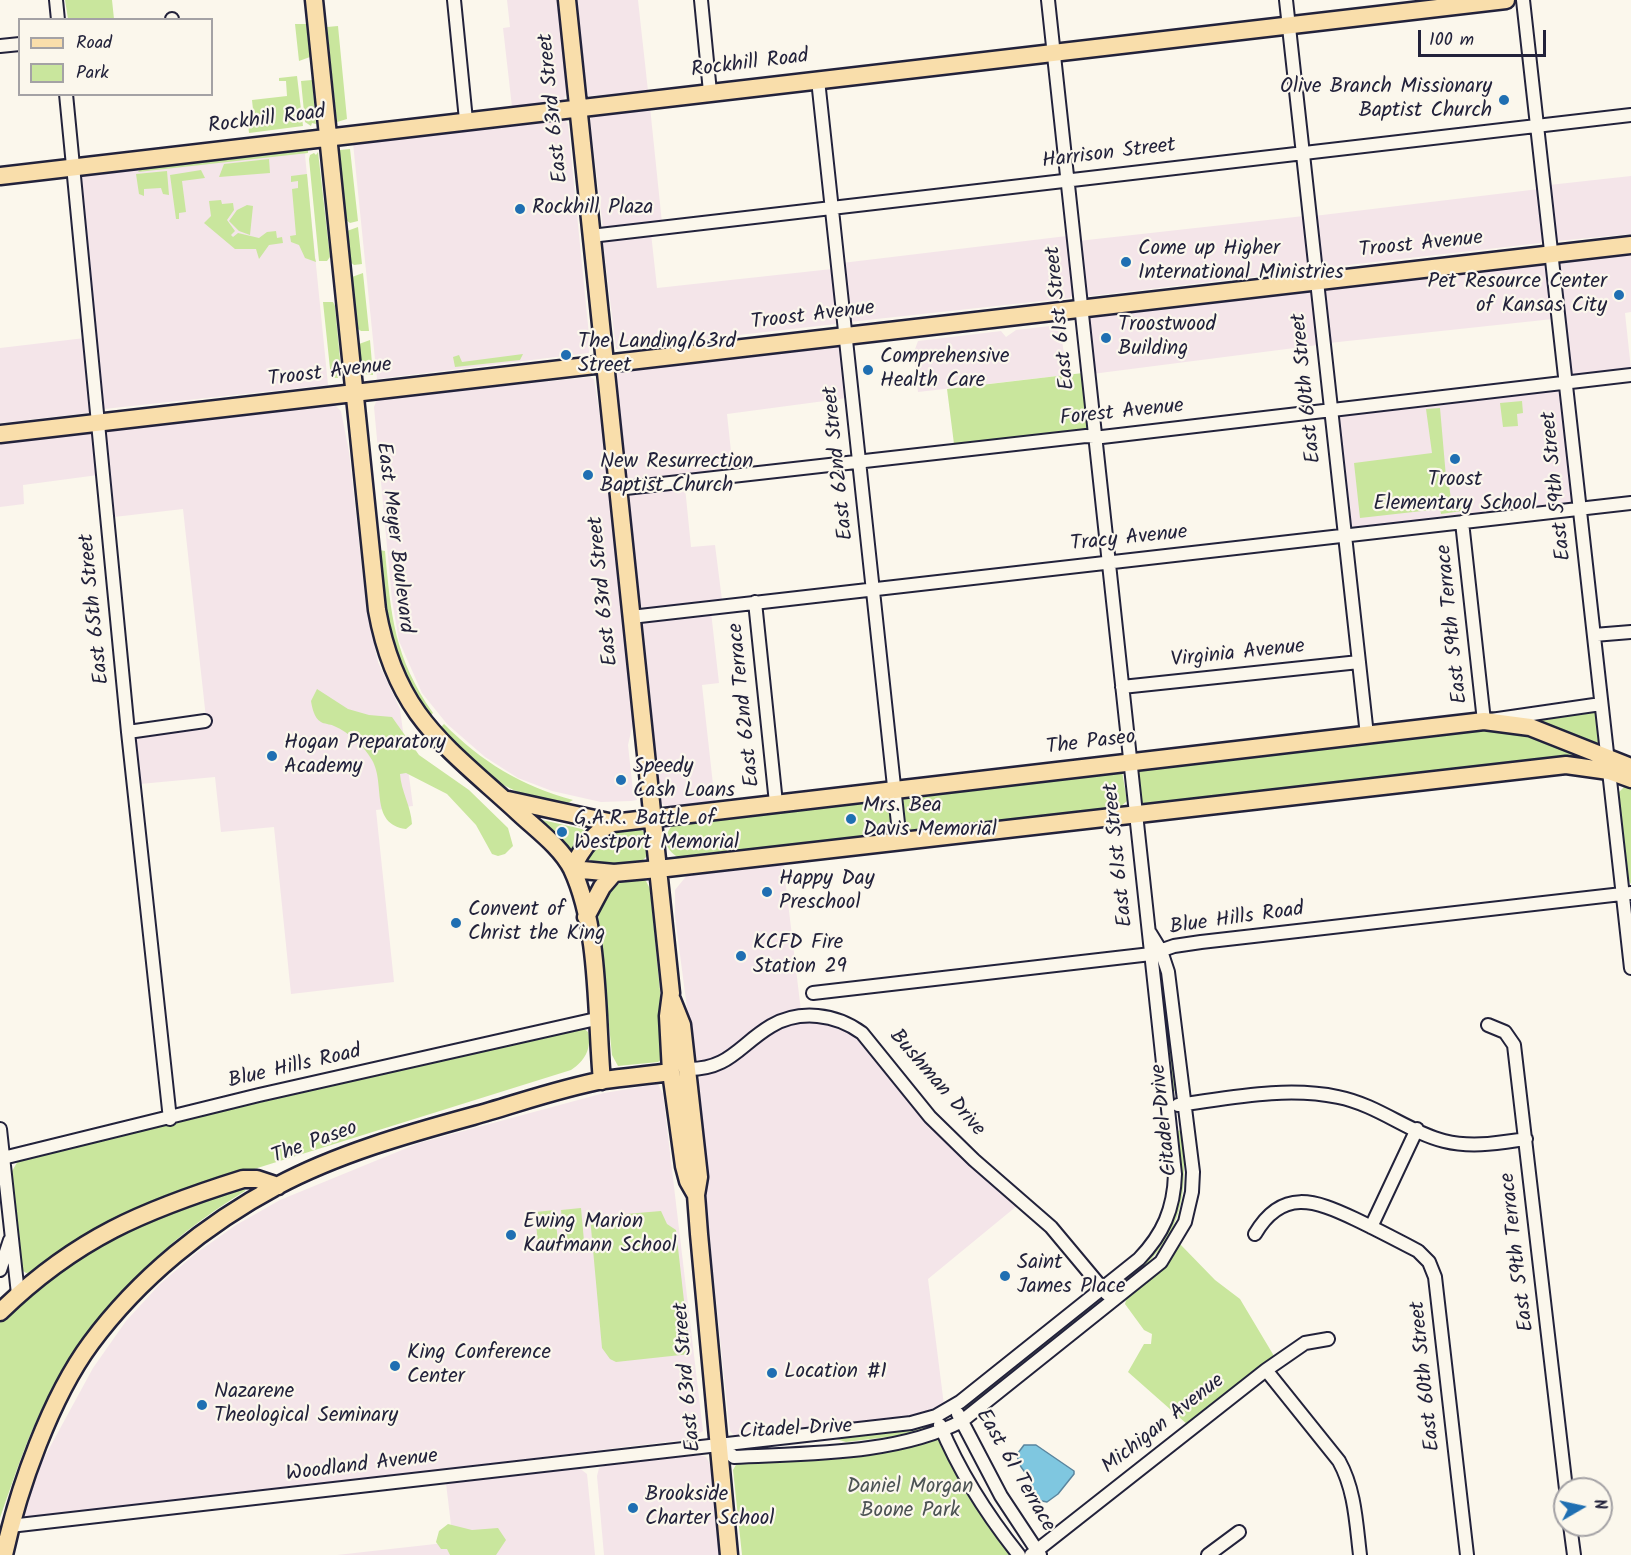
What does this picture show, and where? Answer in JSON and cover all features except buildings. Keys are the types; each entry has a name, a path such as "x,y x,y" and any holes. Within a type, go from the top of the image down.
{"main road":[{"name":"East Meyer Boulevard","path":"314,0 376,610 386,655 408,702 430,732 544,837 572,869 586,917 594,971 602,1081"},
{"name":"East 63rd Street","path":"567,0 671,999 668,1016 679,1070 684,1166 687,1181 696,1195"},
{"name":"Rockhill Road","path":"0,176 1506,0"},
{"name":"Troost Avenue","path":"0,434 1631,245"},
{"name":"The Paseo","path":"613,823 1484,721 1530,727 1608,765 1631,780"},
{"name":"The Paseo","path":"572,869 614,873 658,869 1566,765 1631,767"},
{"path":"503,799 531,807 613,823"},
{"path":"572,869 580,854 601,828 613,823"},
{"path":"586,917 602,887 614,873"},
{"name":"East 63rd Street","path":"671,999 682,1025 679,1077 693,1128 699,1177 696,1195 729,1555"},
{"name":"Bushman Drive","path":"602,1081 679,1070"},
{"name":"The Paseo","path":"0,1312 18,1294 86,1243 151,1210 243,1179 257,1179 278,1186 332,1162 440,1125 602,1081"},
{"path":"4,1555 10,1526 60,1396 91,1343 159,1269 213,1224 278,1186"}],"street":[{"path":"56,0 58,18"},
{"path":"454,0 466,120"},
{"path":"701,0 710,92"},
{"name":"East 61st Street","path":"1048,0 1148,931 1156,953"},
{"name":"East 60th Street","path":"1286,0 1367,735"},
{"name":"East 59th Street","path":"1523,0 1608,765 1627,893 1631,968"},
{"path":"0,46 18,44"},
{"name":"East 62nd Street","path":"818,80 900,842"},
{"name":"East 65th Street","path":"66,96 128,732 170,1119"},
{"name":"Harrison Street","path":"591,236 1631,115"},
{"name":"Forest Avenue","path":"617,489 1631,375"},
{"name":"Tracy Avenue","path":"631,617 1631,503"},
{"name":"East 59th Terrace","path":"1462,522 1484,721"},
{"name":"East 62nd Terrace","path":"755,602 776,803"},
{"path":"1594,635 1631,632"},
{"name":"Virginia Avenue","path":"1122,687 1359,662"},
{"path":"1484,721 1601,704"},
{"path":"128,732 205,721"},
{"name":"Blue Hills Road","path":"813,993 1156,953 1201,942 1627,893"},
{"name":"Citadel Drive","path":"718,1444 734,1457 802,1453 921,1439 942,1431 962,1421 1114,1302 1161,1262 1185,1222 1192,1192 1193,1172 1168,972 1156,953"},
{"name":"Citadel Drive","path":"718,1444 910,1423 936,1416 954,1406 1102,1289 1154,1244 1167,1222 1174,1195 1175,1174 1167,1106 1156,953"},
{"name":"Bushman Drive","path":"679,1070 710,1067 730,1059 770,1027 792,1018 822,1016 852,1025 862,1033 930,1117 974,1160 1051,1227 1114,1302"},
{"name":"Blue Hills Road","path":"3,1158 170,1119 259,1095 596,1019"},
{"name":"East 59th Terrace","path":"1488,1025 1505,1032 1514,1045 1565,1477"},
{"path":"1167,1106 1276,1093 1317,1093 1367,1106 1442,1141 1466,1145 1526,1139"},
{"path":"0,1130 5,1215 12,1236 18,1294"},
{"path":"1255,1234 1273,1211 1301,1201 1323,1204 1371,1227 1417,1130"},
{"name":"East 60th Street","path":"1371,1227 1418,1251 1429,1262 1435,1277 1467,1555"},
{"path":"0,1270 12,1236"},
{"name":"Michigan Avenue","path":"1036,1553 1266,1370 1305,1343 1328,1339"},
{"path":"1266,1370 1339,1461 1348,1477 1353,1496 1360,1555"},
{"name":"East 61 Terrace","path":"954,1406 1001,1496 1036,1553"},
{"path":"936,1416 975,1496 991,1521 1019,1555"},
{"name":"Woodland Avenue","path":"10,1526 718,1444"},
{"path":"1208,1555 1239,1532"},
{"path":"1572,1537 1574,1555"}],"shaded area":[{"path":"507,0 557,0 567,92 563,101 512,107 503,28 510,27"},
{"path":"576,0 638,0 648,91 588,96"},
{"path":"650,107 662,223 603,228 590,120 593,115"},
{"path":"563,118 568,124 589,353 377,379 353,143"},
{"path":"308,148 305,155 328,385 104,409 81,175"},
{"path":"1631,176 1631,234 1557,241 1549,185"},
{"path":"1539,189 1544,239 1541,243 1322,268 1314,216"},
{"path":"1304,216 1309,267 1304,271 1090,296 1085,293 1078,241"},
{"path":"651,233 657,288 832,269 836,324 616,349 603,241"},
{"path":"1067,236 1074,293 1070,298 849,322 842,263"},
{"path":"1631,253 1631,312 1625,313 1631,369 1572,376 1559,262"},
{"path":"1544,262 1548,266 1553,319 1329,343 1323,290 1327,288"},
{"path":"1309,290 1313,297 1318,345 1092,374 1088,318 1091,315"},
{"path":"1050,326 1061,333 1064,354 1071,364 1066,368 1066,375 918,392 914,352 918,341 1001,331 1006,337 1016,330"},
{"path":"85,338 91,409 88,413 0,423 0,348"},
{"path":"836,345 841,349 847,398 727,414 733,470 632,482 627,479 616,376 619,371"},
{"path":"590,377 594,379 605,447 633,723 628,745 633,791 637,800 631,801 601,802 552,791 518,778 485,757 447,724 422,693 399,641 392,600 374,407 377,399"},
{"name":"Troost Elementary School","path":"1561,387 1573,504 1348,530 1336,413"},
{"name":"Hogan Preparatory Academy","path":"335,405 341,411 349,452 367,612 378,662 400,709 413,806 376,810 394,982 291,994 274,827 221,832 215,777 140,784 135,735 206,718 183,509 114,517 105,436 109,430"},
{"path":"90,432 94,439 98,475 23,485 24,504 0,507 0,443"},
{"path":"685,487 691,547 715,545 722,600 645,609 640,605 629,498 632,493"},
{"path":"711,612 719,683 702,685 715,803 668,808 661,803 643,623 644,621"},
{"path":"783,861 801,1011 723,1057 700,1063 694,1061 675,917 675,890 688,874 695,871"},
{"path":"805,1021 831,1024 855,1035 924,1119 1018,1205 928,1279 944,1405 902,1419 736,1437 730,1431 729,1425 694,1085 700,1077 730,1066 776,1030"},
{"path":"658,1084 663,1094 703,1431 690,1439 25,1521 23,1516 38,1469 93,1368 126,1321 160,1284 195,1254 236,1225 280,1200 419,1143 604,1093"},
{"name":"Brookside Charter School","path":"700,1455 706,1457 710,1464 719,1555 604,1555 597,1476 599,1468 609,1464"},
{"path":"578,1467 587,1474 595,1555 337,1555 453,1542 446,1483"}],"green space":[{"path":"65,0 112,0 114,18 68,18"},
{"path":"295,24 306,24 310,57 299,61"},
{"path":"338,26 347,119 337,122 327,27"},
{"path":"297,76 303,126 249,133 248,123 254,119 252,100 287,96 286,81 279,81 279,78"},
{"path":"312,80 316,124 312,123 311,126 305,122 301,81"},
{"path":"308,148 308,153 138,172 141,168"},
{"path":"350,149 358,221 350,223 346,220 340,150"},
{"path":"318,152 330,257 327,261 319,261 309,159 310,155 314,153 316,155"},
{"path":"269,159 270,173 219,177 224,164"},
{"path":"201,170 205,178 182,181 186,212 179,213 179,219 176,219 170,175"},
{"path":"167,171 169,195 163,194 161,188 144,189 144,196 139,194 136,174"},
{"path":"307,174 316,262 305,258 299,245 291,242 290,236 296,235 292,189 298,188 298,181 291,182 291,176"},
{"path":"221,200 222,204 233,203 234,210 227,220 235,231 231,235 233,237 238,233 259,238 267,232 276,231 277,238 282,237 283,243 269,245 259,259 256,249 235,249 204,223 211,216 209,201"},
{"path":"247,205 253,206 250,235 239,231 229,221 237,210"},
{"path":"358,227 362,264 354,265 350,262 347,231"},
{"path":"363,273 369,331 358,329 352,277"},
{"path":"323,302 333,302 335,306 341,370 338,378 331,378"},
{"path":"370,340 373,375 362,372 359,344"},
{"path":"523,354 520,360 455,367 453,357 459,355 462,362"},
{"path":"1083,373 1088,428 1085,431 954,444 947,389"},
{"path":"1522,401 1523,413 1517,414 1518,426 1503,427 1500,403"},
{"path":"1440,408 1446,477 1448,477 1452,507 1462,506 1462,511 1441,514 1440,509 1360,518 1354,463 1432,453 1426,409"},
{"path":"379,550 385,551 393,616 402,654 420,693 433,713 431,715 426,714 404,672 397,653 387,616"},
{"path":"317,689 348,709 369,715 392,717 419,755 469,790 508,828 513,846 505,854 498,856 492,854 476,825 447,794 406,773 400,774 412,824 406,829 394,826 387,819 380,802 378,780 372,760 351,736 334,726 321,722 315,715 311,701"},
{"path":"1596,712 1600,741 1598,744 1534,720"},
{"path":"444,724 473,750 503,771 536,788 573,800 566,804 544,800 525,795 495,780 468,758 440,728"},
{"path":"1483,727 1522,732 1591,760 1555,757 1144,805 1141,801 1138,769"},
{"path":"1122,771 1127,801 1118,809 910,833 904,829 903,796"},
{"path":"1625,786 1631,788 1631,884 1627,878 1618,793"},
{"path":"884,797 889,806 891,823 884,836 682,859 668,848 666,843 667,833 675,823"},
{"path":"538,819 582,829 587,833 574,852"},
{"path":"638,828 644,832 647,856 642,861 612,865 588,860 589,852 599,840 614,833"},
{"path":"638,878 646,881 650,889 666,1052 665,1057 658,1062 618,1066 612,1055 598,914 603,900 612,889 630,879"},
{"path":"1159,966 1162,966 1177,1089 1173,1092"},
{"path":"582,1027 588,1032 588,1049 580,1063 571,1070 171,1195 100,1229 34,1272 26,1273 22,1270 11,1173 19,1159"},
{"path":"1179,1130 1182,1133 1184,1179 1177,1218 1158,1251 1125,1284 1120,1284 1121,1280 1163,1236 1176,1134"},
{"path":"246,1187 245,1191 215,1210 160,1254 111,1304 89,1331 69,1360 43,1406 23,1453 0,1518 0,1323 57,1274 99,1246 167,1212"},
{"path":"581,1208 584,1241 565,1243 561,1210"},
{"path":"555,1210 558,1243 538,1245 535,1212"},
{"path":"661,1211 667,1224 676,1230 690,1354 616,1362 610,1359 602,1348 590,1217"},
{"path":"1179,1243 1215,1280 1240,1299 1274,1356 1188,1425 1128,1372 1144,1344 1151,1344 1152,1334 1144,1330 1125,1304 1127,1297"},
{"path":"1092,1303 1095,1308 967,1410 962,1410 963,1406"},
{"path":"930,1423 932,1427 913,1434 846,1442 836,1439"},
{"name":"Daniel Morgan Boone Park","path":"940,1439 944,1442 989,1528 1015,1555 742,1555 733,1470 737,1463 912,1445"},
{"path":"448,1524 472,1530 498,1528 506,1540 496,1555 450,1555 447,1549 441,1549 436,1542 439,1531"}],"water":[{"path":"1024,1445 1036,1445 1074,1471 1058,1494 1047,1502 1035,1498 1028,1477 1018,1462 1018,1453"}],"place":[{"name":"Olive Branch Missionary Baptist Church","path":"1504,100"},
{"name":"Rockhill Plaza","path":"520,209"},
{"name":"Come up Higher International Ministries","path":"1126,262"},
{"name":"Pet Resource Center of Kansas City","path":"1619,295"},
{"name":"Troostwood Building","path":"1106,338"},
{"name":"The Landing/63rd Street","path":"566,355"},
{"name":"Comprehensive Health Care","path":"868,370"},
{"name":"Troost Elementary School","path":"1455,459"},
{"name":"New Resurrection Baptist Church","path":"588,475"},
{"name":"Hogan Preparatory Academy","path":"272,756"},
{"name":"Speedy Cash Loans","path":"621,780"},
{"name":"Mrs. Bea Davis Memorial","path":"851,819"},
{"name":"G.A.R. Battle of Westport Memorial","path":"562,832"},
{"name":"Happy Day Preschool","path":"767,892"},
{"name":"Convent of Christ the King","path":"456,923"},
{"name":"KCFD Fire Station 29","path":"741,956"},
{"name":"Ewing Marion Kaufmann School","path":"511,1235"},
{"name":"Saint James Place","path":"1005,1276"},
{"name":"King Conference Center","path":"395,1366"},
{"name":"Location #1","path":"772,1373"},
{"name":"Nazarene Theological Seminary","path":"202,1405"},
{"name":"Brookside Charter School","path":"633,1508"}]}
